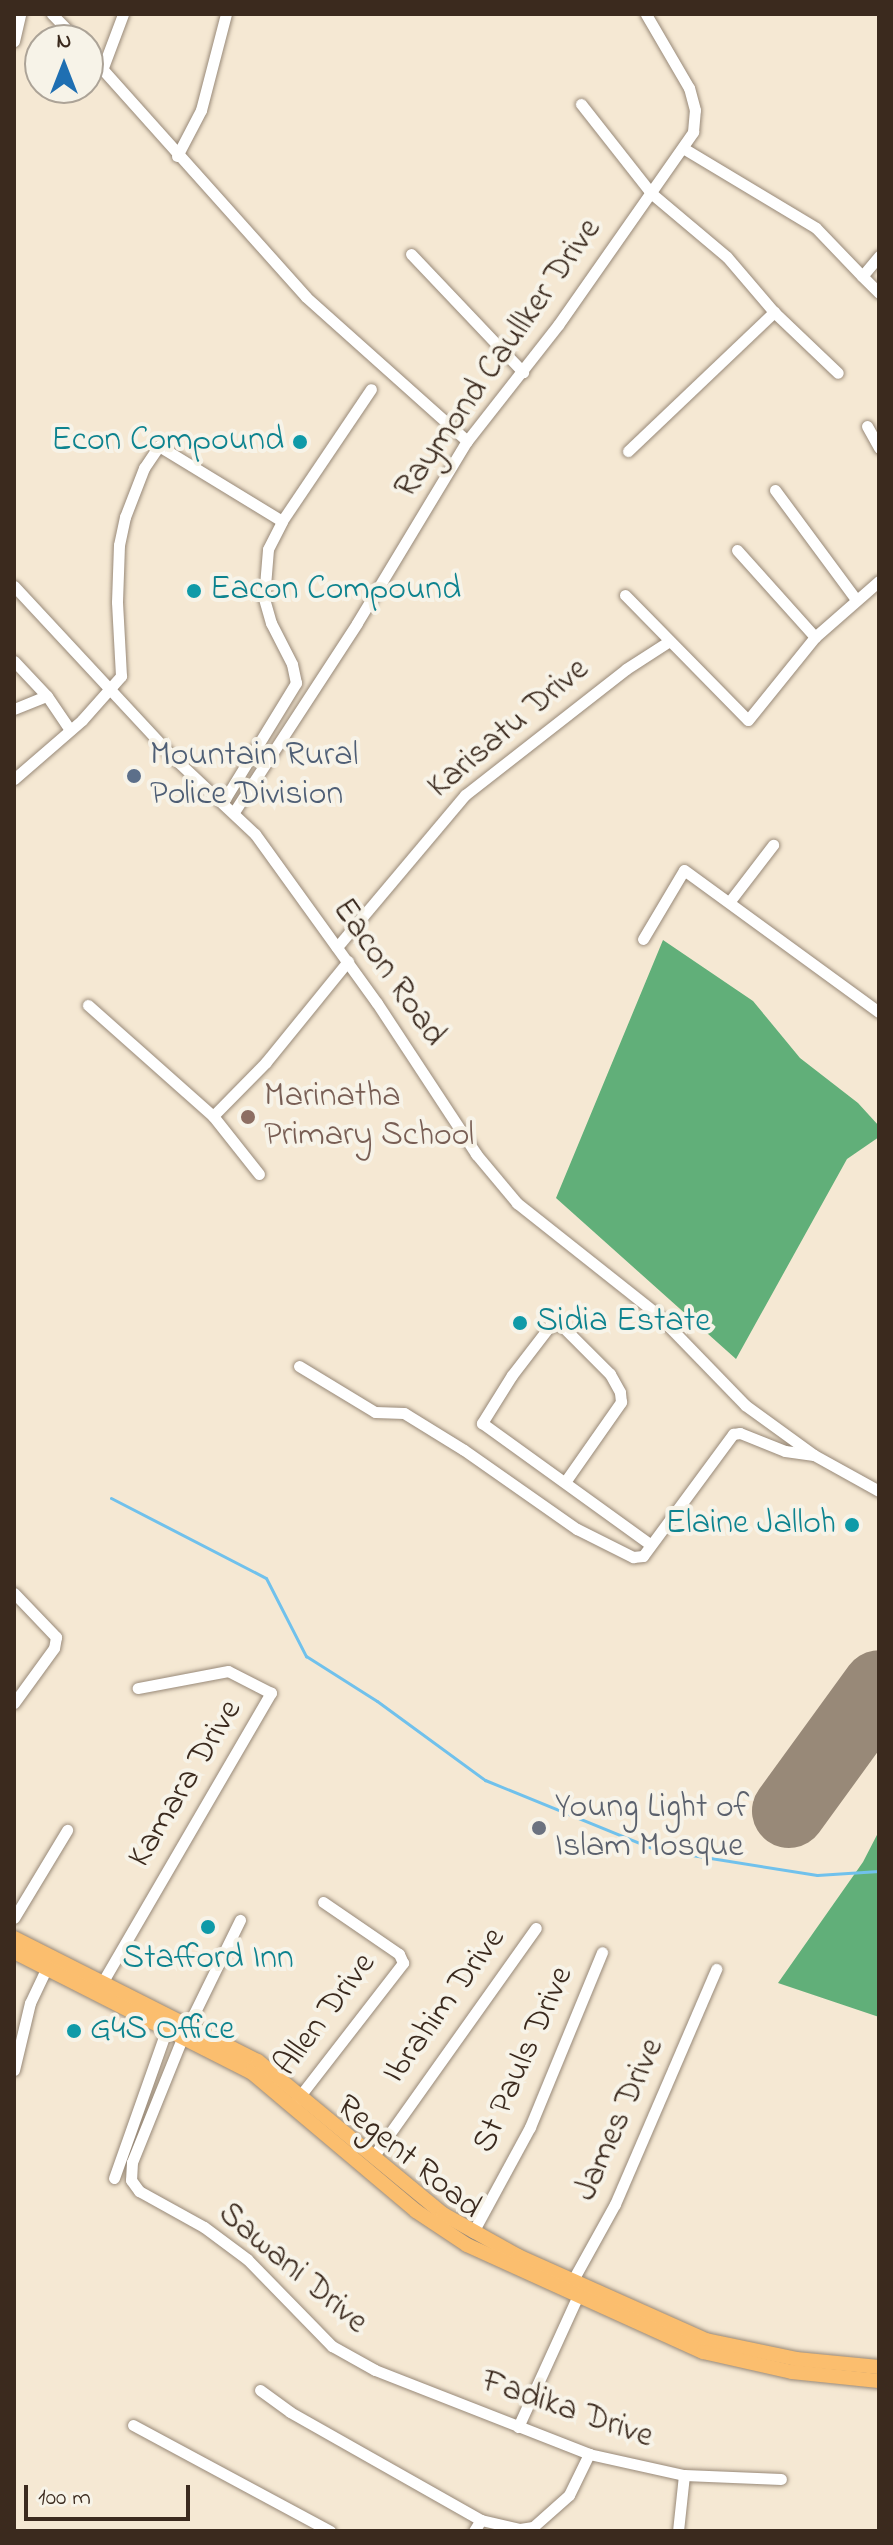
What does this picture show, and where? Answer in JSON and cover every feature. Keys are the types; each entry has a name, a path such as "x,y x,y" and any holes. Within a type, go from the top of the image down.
{"main road":[{"name":"Regent Road","path":"14,1938 48,1965 167,2028 186,2030"},
{"name":"Regent Road","path":"14,1952 102,1983 186,2030 258,2061 297,2100 441,2228 467,2245 706,2340 796,2359 879,2367"},
{"name":"Regent Road","path":"297,2100 443,2214 575,2288 703,2352 792,2372 879,2381"}],"street":[{"path":"14,41 20,14"},
{"path":"104,65 123,14"},
{"path":"177,156 201,110 226,14"},
{"name":"Raymond Caullker Drive","path":"234,812 357,623 467,441 523,372 693,132 695,118 689,88 646,14"},
{"path":"104,72 306,297 467,441"},
{"path":"581,104 651,193 727,257 774,312 838,373"},
{"path":"683,148 816,228 879,293"},
{"path":"411,254 523,372"},
{"path":"862,276 879,256"},
{"path":"628,451 774,312"},
{"path":"223,802 296,683 292,664 271,623 264,598 268,549 282,521 371,389"},
{"path":"867,426 879,448"},
{"path":"14,779 70,730 109,690 123,670 117,571 125,517 144,468 159,446 282,521"},
{"path":"775,490 855,598"},
{"path":"737,550 815,637"},
{"path":"625,595 748,720 815,637 855,598 879,581"},
{"name":"Eacon Road","path":"14,586 175,759 255,834 348,961 476,1154 517,1203 656,1313 745,1405 814,1455 879,1491"},
{"name":"Karisatu Drive","path":"337,947 465,795 626,669 668,642"},
{"path":"14,661 47,696 70,730"},
{"path":"14,709 47,696"},
{"path":"730,901 773,845"},
{"path":"643,939 682,871 730,901 879,1012"},
{"path":"213,1116 266,1062 348,961"},
{"path":"88,1005 213,1116 259,1174"},
{"path":"565,1482 621,1402 620,1392 610,1374 562,1326 555,1325 549,1327 512,1375 482,1423 651,1545"},
{"path":"299,1366 375,1412 404,1413 617,1552 643,1556 733,1434 740,1433 785,1451 814,1455"},
{"path":"14,1593 56,1637 54,1648 14,1703"},
{"name":"Kamara Drive","path":"102,1983 271,1693 228,1671 138,1688"},
{"path":"14,1918 67,1830"},
{"name":"Allen Drive","path":"297,2100 403,1963 399,1954 323,1902"},
{"path":"186,2030 240,1920"},
{"name":"Ibrahim Drive","path":"373,2157 536,1928"},
{"name":"St Pauls Drive","path":"473,2232 530,2127 602,1952"},
{"path":"14,2070 30,2003 48,1965"},
{"name":"James Drive","path":"518,2427 575,2288 615,2204 716,1969"},
{"path":"114,2178 167,2028"},
{"name":"Sawani Drive","path":"186,2030 132,2162 131,2180 139,2191 227,2243 332,2346 375,2370 433,2393"},
{"path":"260,2390 290,2412 478,2526 526,2530 533,2527 569,2495 589,2454"},
{"name":"Fadika Drive","path":"433,2393 589,2454 684,2475 781,2479"},
{"path":"133,2425 330,2531"},
{"path":"678,2531 684,2475"}],"green space":[{"path":"663,940 753,1001 800,1058 858,1103 879,1126 879,1137 847,1159 736,1359 556,1198"},
{"path":"879,1831 879,2017 778,1983 863,1862"}],"waterway":[{"path":"111,1498 266,1578 306,1656 377,1701 485,1780 654,1849 817,1875 879,1871"}],"runway":[{"path":"789,1811 879,1687"}],"place":[{"name":"Econ Compound","path":"300,442"},
{"name":"Eacon Compound","path":"194,591"},
{"name":"Mountain Rural Police Division","path":"134,776"},
{"name":"Marinatha Primary School","path":"248,1117"},
{"name":"Sidia Estate","path":"520,1323"},
{"name":"Elaine Jalloh","path":"852,1525"},
{"name":"Young Light of Islam Mosque","path":"539,1828"},
{"name":"Stafford Inn","path":"208,1927"},
{"name":"G4S Office","path":"74,2031"}]}
